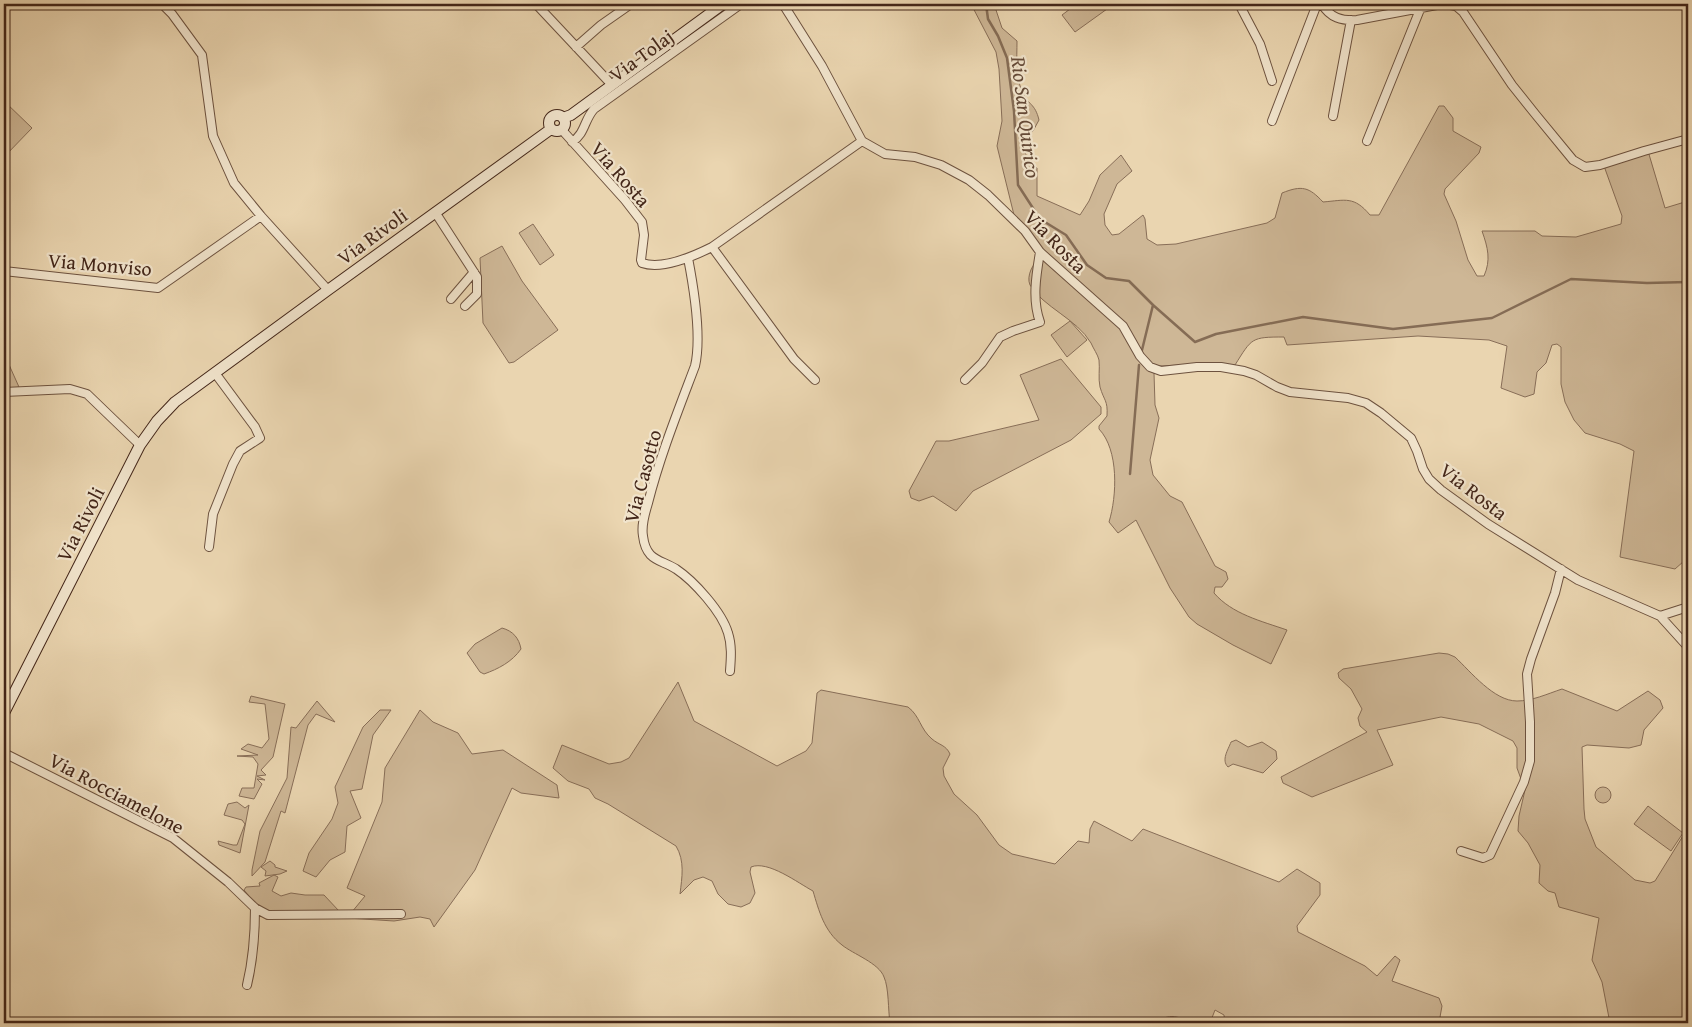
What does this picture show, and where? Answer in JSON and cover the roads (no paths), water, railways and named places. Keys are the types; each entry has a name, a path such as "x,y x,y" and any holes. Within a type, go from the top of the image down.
{"street":[{"path":"162,4 172,14 202,55 213,136 234,183 328,290"},
{"path":"536,4 612,85"},
{"path":"576,47 601,25 631,4"},
{"name":"Via Rivoli","path":"4,713 140,445 175,402 436,212 557,129 549,124 552,117 556,115 564,118 570,115 724,4"},
{"name":"Via Tolaj","path":"572,142 582,134 585,121 594,109 741,4"},
{"path":"783,4 822,66 862,141"},
{"path":"1239,4 1260,44 1272,81"},
{"path":"1272,121 1318,4"},
{"path":"1322,4 1330,14 1344,20 1444,4 1456,6 1463,12 1512,85 1573,160 1585,167 1600,165 1688,140"},
{"path":"1367,142 1421,7"},
{"path":"1333,116 1351,20"},
{"path":"557,129 565,125 564,118"},
{"name":"Via Rosta","path":"557,129 572,142 625,200 642,222 644,235 642,263 659,264 688,258 712,247 862,141 885,154 915,158 941,165 969,180 988,195 1025,231 1040,252 1123,326 1140,356 1150,367 1161,371 1196,367 1221,367 1244,370 1290,392 1348,398 1366,403 1381,413 1410,438 1423,469 1429,479 1441,490 1488,524 1578,580 1660,616 1688,647"},
{"path":"436,212 474,272 478,282 477,294 465,306"},
{"name":"Via Monviso","path":"4,271 158,288 261,216"},
{"path":"712,247 794,358 815,380"},
{"path":"965,380 982,363 1000,337 1040,322 1035,309 1035,294 1040,252"},
{"name":"Via Casotto","path":"688,258 695,307 698,354 652,489 643,521 643,536 652,556 661,563 675,569 694,585 716,611 728,633 731,650 730,671"},
{"path":"451,299 474,272"},
{"path":"209,547 213,514 234,464 244,448 260,438 255,428 215,373"},
{"path":"4,392 70,389 87,394 140,445"},
{"path":"1461,850 1483,858 1490,855 1524,782 1530,761 1528,674 1531,659 1555,593 1561,570"},
{"path":"1660,616 1688,607"},
{"name":"Via Rocciamelone","path":"4,753 173,838 228,882 256,908 268,915 401,914"},
{"path":"247,986 255,938 256,908"}],"waterway":[{"name":"Rio San Quirico","path":"986,4 988,19 998,36 1007,58 1014,111 1018,185 1040,219 1066,235 1087,265 1106,278 1129,281 1153,305 1142,350"},
{"path":"1153,305 1195,342 1216,334 1303,317 1393,329 1492,318 1571,279 1647,283 1688,282"},
{"name":"Rio San Quirico","path":"1130,474 1139,365"}]}
